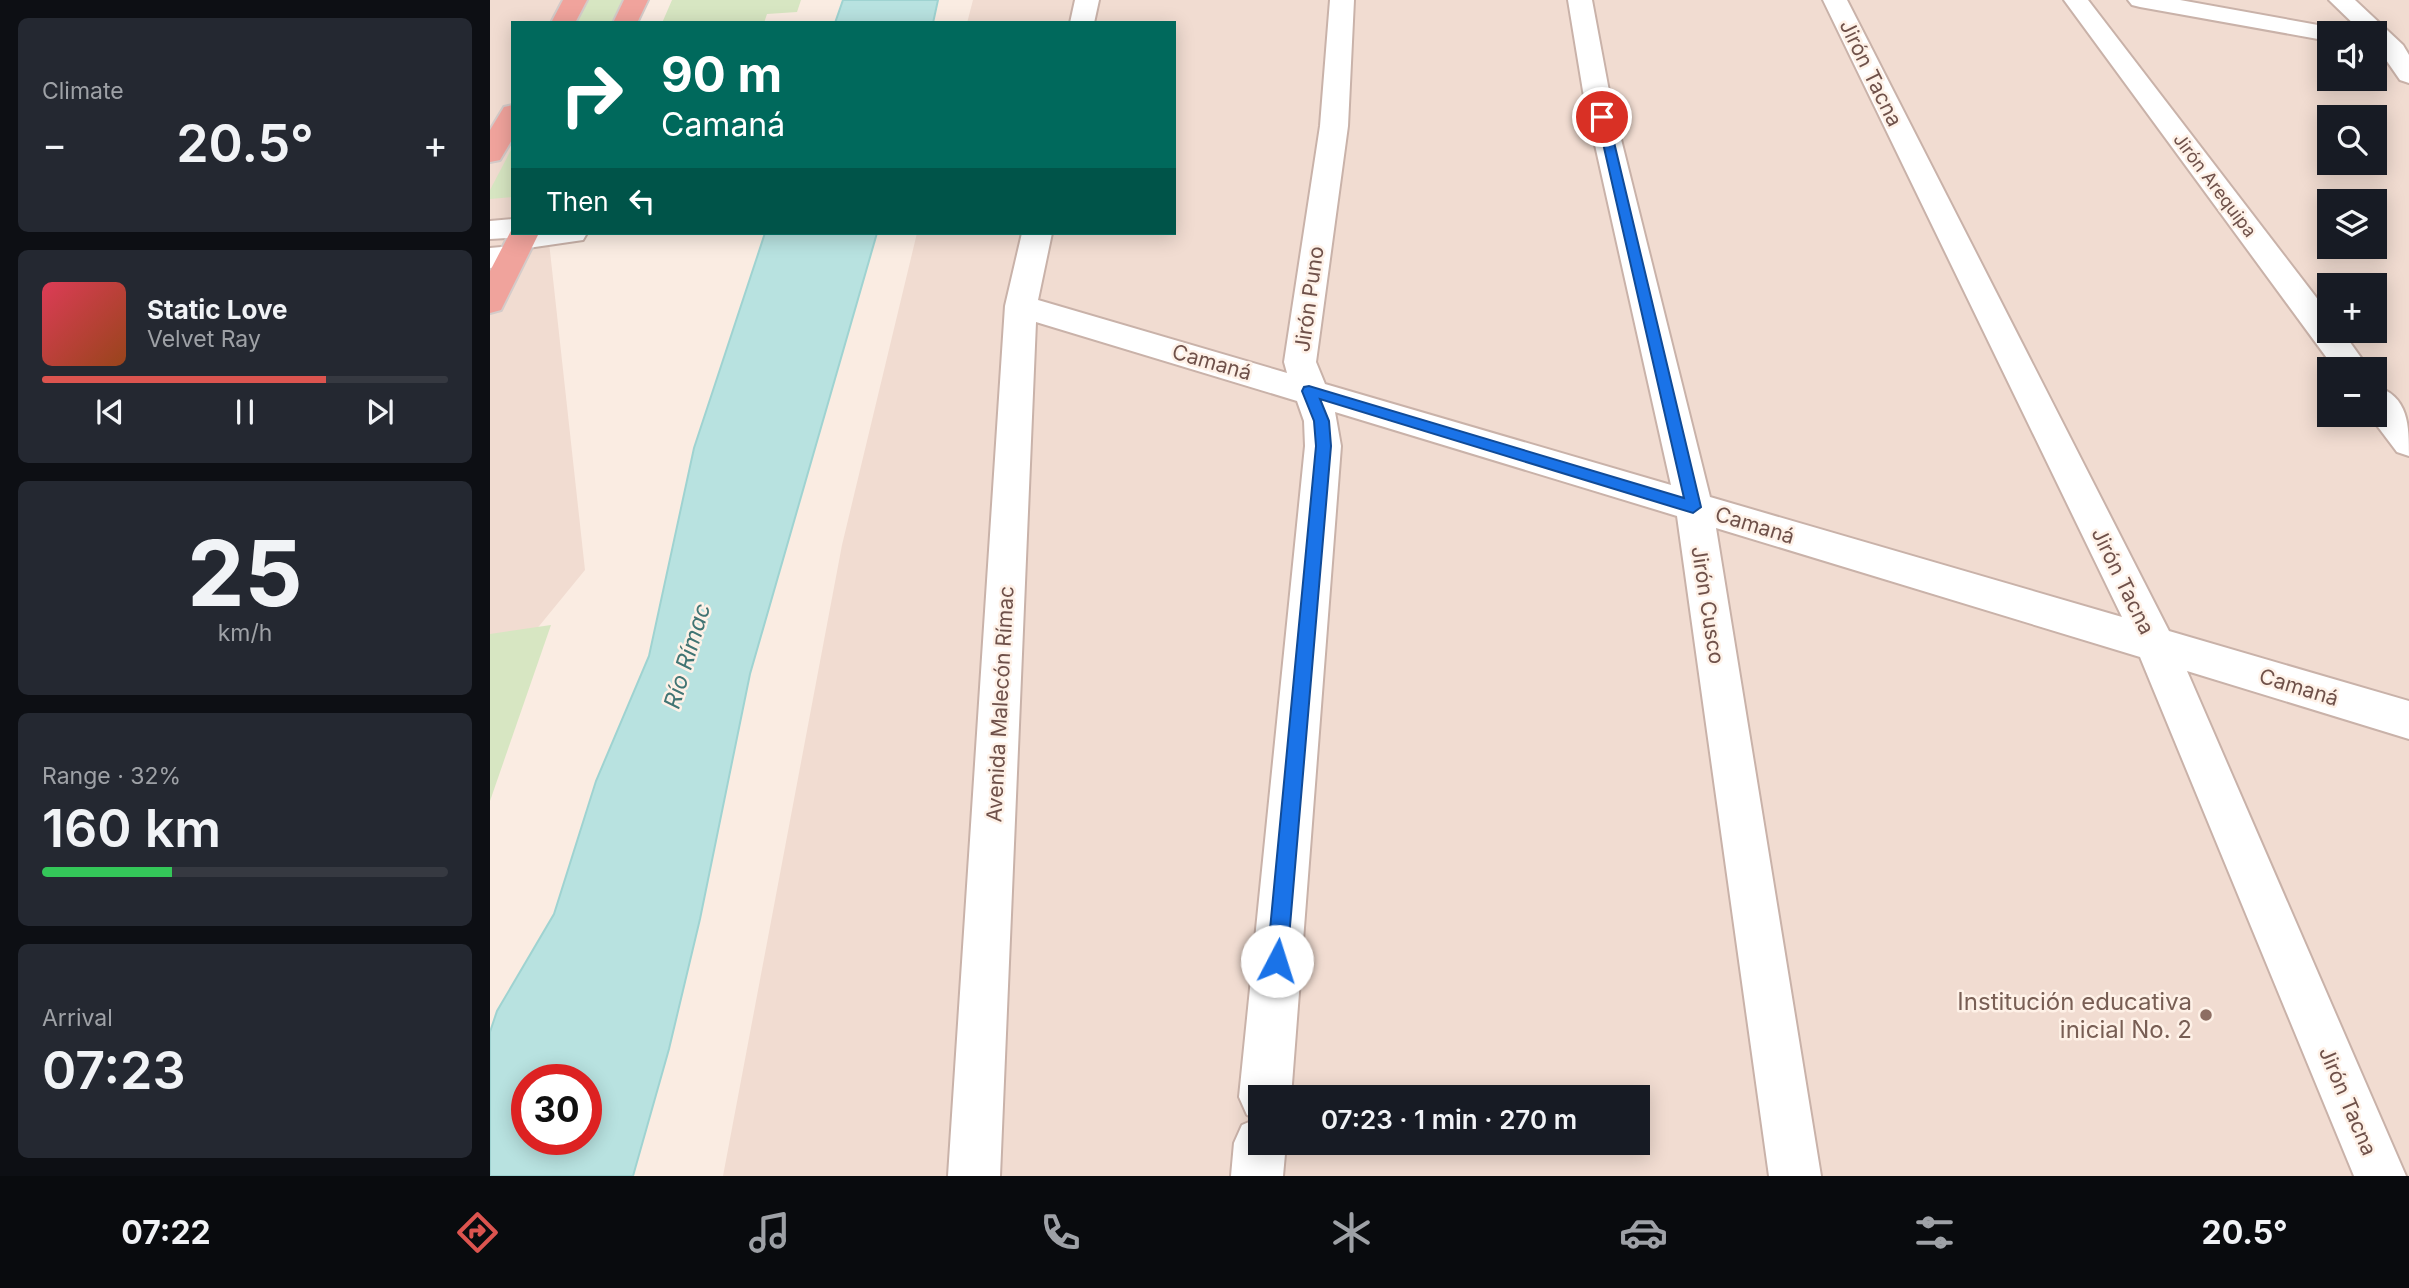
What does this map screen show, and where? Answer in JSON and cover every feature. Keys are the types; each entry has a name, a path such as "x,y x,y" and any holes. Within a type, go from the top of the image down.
{"highway":[{"path":"564,21 575,0"},
{"path":"626,21 636,0"},
{"path":"490,153 511,116"},
{"path":"490,302 512,243"}],"street":[{"path":"1082,21 1087,0"},
{"name":"Jirón Puno","path":"1266,1085 1323,446 1321,421 1300,362 1334,126 1342,0"},
{"name":"Jirón Cusco","path":"1580,0 1596,91 1693,507 1795,1176"},
{"name":"Jirón Tacna","path":"1835,0 2155,644 2380,1176"},
{"name":"Jirón Arequipa","path":"2076,0 2344,357"},
{"path":"2140,0 2317,32"},
{"path":"2341,0 2391,46 2409,75"},
{"path":"490,230 512,243 560,235"},
{"name":"Avenida Malecón Rímac","path":"974,1176 1021,306 1037,235"},
{"name":"Camaná","path":"1021,306 2409,720"},
{"path":"2387,414 2409,443"},
{"path":"1257,1176 1259,1155"}],"shaded area":[{"path":"490,0 604,0 593,21 511,21 511,235 548,235 585,570 490,686"},
{"path":"973,0 2409,0 2409,1176 723,1176 842,545 917,235 1176,235 1176,21 968,21"}],"green space":[{"path":"588,0 624,0 614,21 577,21"},
{"path":"672,0 801,0 797,12 767,14 765,21 663,21"},
{"path":"511,150 511,197 490,199 490,190"},
{"path":"551,625 490,801 490,634"}],"water":[{"path":"843,0 938,0 933,21 836,21"},
{"name":"Río Rímac","path":"764,235 876,235 750,674 700,919 669,1049 633,1176 490,1176 490,1032 497,1011 554,914 596,781 649,656 694,448"}],"place":[{"name":"Institución educativa inicial No. 2","path":"2206,1015"}],"route":[{"path":"1277,961 1323,446 1321,421 1309,391 1693,507 1602,117"}]}
